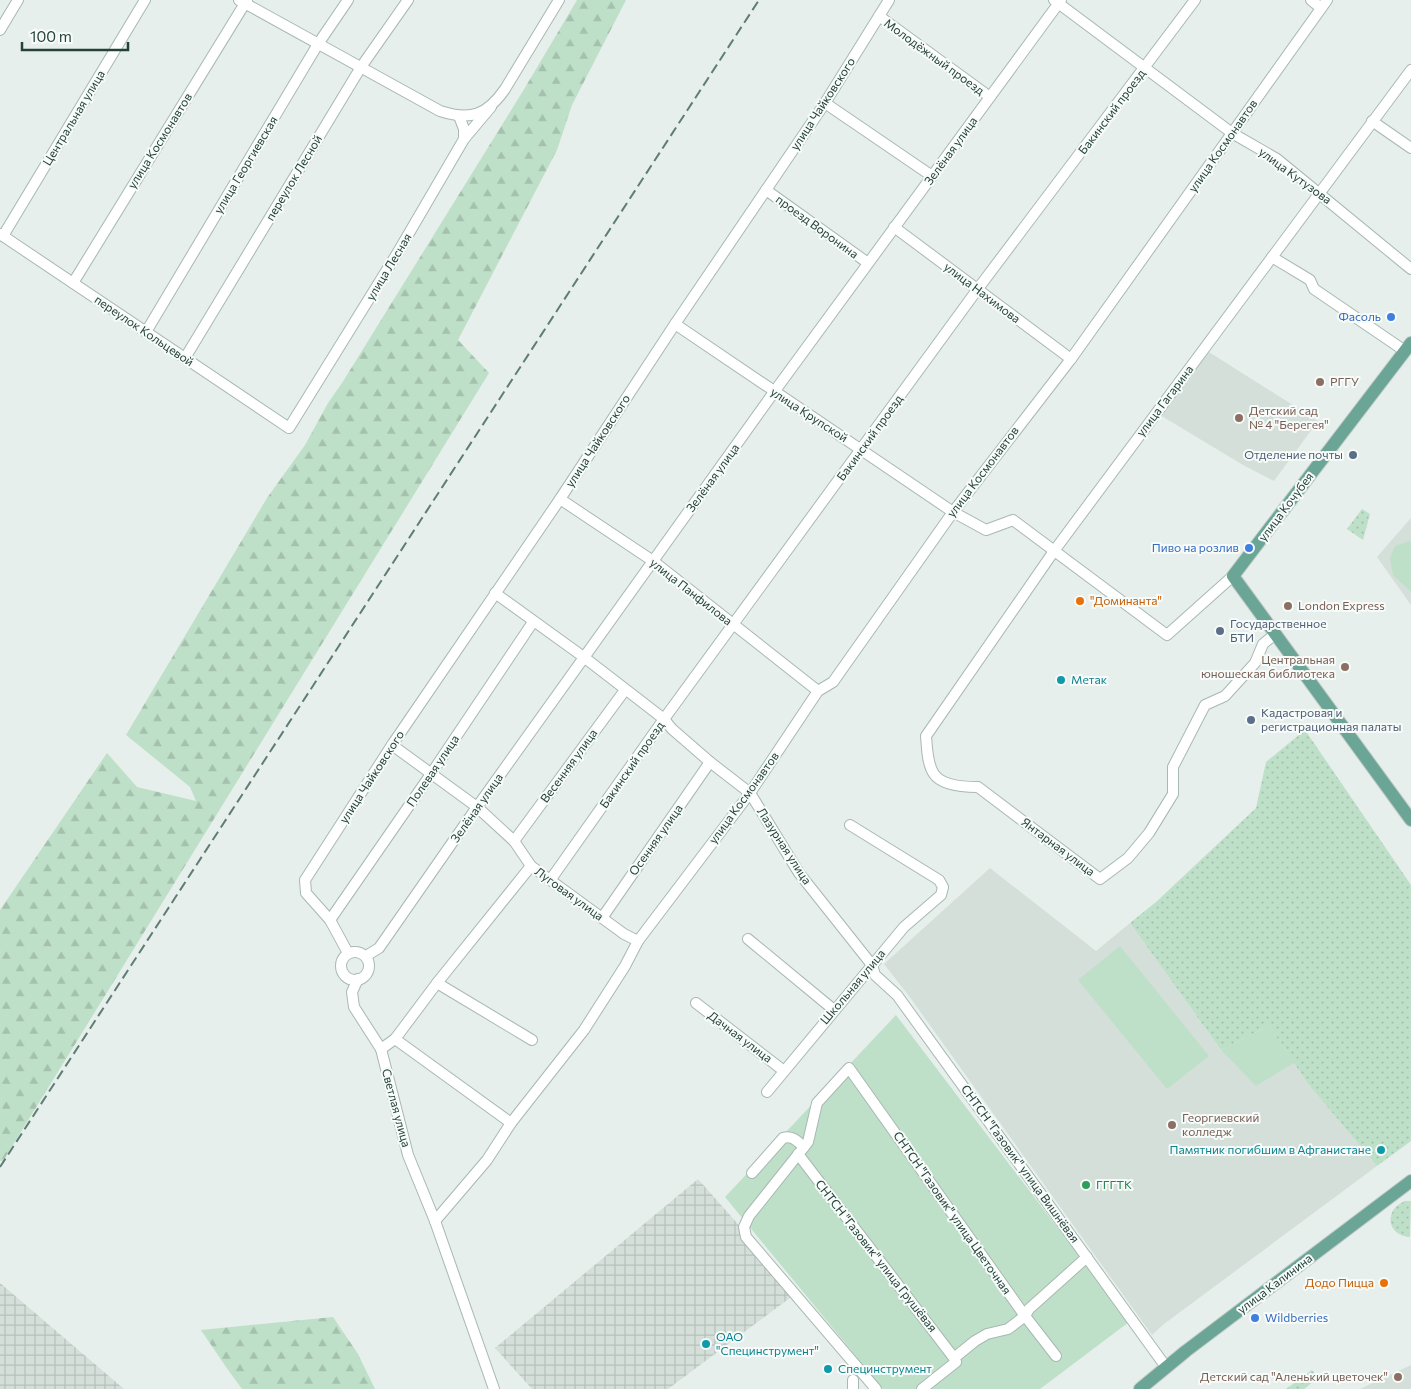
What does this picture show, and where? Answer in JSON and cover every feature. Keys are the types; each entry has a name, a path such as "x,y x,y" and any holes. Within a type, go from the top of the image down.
{"main road":[{"name":"улица Кочубея","path":"1233,576 1408,347"},
{"path":"1233,576 1411,820"},
{"name":"улица Калинина","path":"1140,1389 1166,1367 1411,1181"}],"street":[{"path":"0,30 18,0"},
{"name":"Центральная улица","path":"1,235 145,0"},
{"name":"улица Георгиевская","path":"146,332 318,44 348,0"},
{"name":"переулок Лесной","path":"185,358 361,67 408,0"},
{"name":"улица Лесная","path":"289,428 398,252 464,139 505,90 559,0"},
{"name":"улица Чайковского","path":"330,920 306,893 304,880 392,745 560,499 675,324 825,103 889,0"},
{"name":"Бакинский проезд","path":"551,879 664,719 977,290 1196,0"},
{"path":"1311,0 1324,4"},
{"path":"244,1 440,111 459,116 469,116 491,107"},
{"name":"улица Космонавтов","path":"73,283 244,1"},
{"name":"улица Кутузова","path":"1058,1 1232,133 1276,159 1411,268"},
{"name":"Зелёная улица","path":"366,956 378,948 774,392 1058,1"},
{"name":"улица Космонавтов","path":"435,1221 482,1166 512,1123 584,1030 625,966 638,941 750,793 818,691 833,682 952,512 1070,359 1324,4"},
{"name":"Молодёжный проезд","path":"879,16 990,97"},
{"name":"улица Гагарина","path":"926,736 1054,551 1411,70"},
{"path":"825,103 932,176"},
{"path":"459,116 464,129 464,139"},
{"path":"1372,121 1411,148"},
{"name":"проезд Воронина","path":"766,190 868,263"},
{"name":"улица Нахимова","path":"894,227 1070,359"},
{"name":"переулок Кольцевой","path":"1,235 289,428"},
{"path":"1272,256 1310,280 1314,289 1408,347"},
{"name":"улица Крупской","path":"675,324 952,512 986,530 1013,520 1167,635"},
{"name":"улица Панфилова","path":"560,499 653,561 818,691"},
{"name":"улица Кочубея","path":"1167,635 1233,576"},
{"name":"Лазурная улица","path":"495,593 585,658 664,719 672,729 710,762 750,793 799,873 872,965"},
{"name":"Полевая улица","path":"330,920 432,774 533,622"},
{"name":"Янтарная улица","path":"926,736 928,755 934,774 946,782 962,787 978,787 1100,879 1128,858 1149,833 1173,794 1173,767 1205,705 1225,696 1255,663 1262,644 1275,634"},
{"name":"Весенняя улица","path":"514,842 625,690"},
{"name":"Луговая улица","path":"392,745 477,807 514,842 531,866 602,918 638,941"},
{"name":"Осенняя улица","path":"602,918 710,762"},
{"name":"Школьная улица","path":"767,1092 904,927 941,895 942,887 939,880 850,825"},
{"path":"381,1050 395,1039 437,983 531,866"},
{"path":"330,920 348,953"},
{"path":"748,939 834,1010"},
{"path":"360,952 366,956 369,970 362,978 351,979 346,976 342,970 342,961 348,953 360,952"},
{"name":"СНТСН \"Газовик\" улица Вишнёвая","path":"872,965 875,975 897,995 1166,1367"},
{"name":"Светлая улица","path":"358,979 352,992 354,1007 381,1050 408,1155 435,1221 494,1389"},
{"path":"437,983 532,1040"},
{"name":"Дачная улица","path":"696,1003 784,1071"},
{"path":"395,1039 512,1123"},
{"name":"СНТСН \"Газовик\" улица Цветочная","path":"801,1151 808,1142 817,1103 849,1068 1025,1316 1056,1356"},
{"path":"752,1173 783,1138 793,1138 801,1151 749,1216 744,1227 746,1237 799,1296 876,1389"},
{"name":"СНТСН \"Газовик\" улица Грушёвая","path":"801,1151 954,1358"},
{"path":"922,1389 956,1362 954,1358 975,1341 987,1334 1008,1330 1087,1257"}],"shaded area":[{"name":"Детский сад № 4 \"Берегея\"","path":"1209,352 1318,421 1274,481 1243,465 1160,415"},
{"path":"1411,518 1411,605 1377,557"},
{"name":"Георгиевский колледж","path":"990,868 1096,951 1130,923 1221,1050 1269,1026 1308,1084 1377,1166 1164,1324 1152,1335 909,996 884,964"},
{"path":"698,1179 798,1292 668,1389 532,1389 495,1348"},
{"path":"0,1283 124,1389 0,1389"},
{"name":"Детский сад \"Аленький цветочек\"","path":"1411,1365 1411,1389 1360,1389"}],"green space":[{"path":"577,0 626,0 572,105 557,150 458,340 489,373 3,1161 0,1161 0,910 107,753 137,787 196,801 190,787 126,735 267,498 305,445 328,403 523,91"},
{"path":"1362,509 1370,514 1363,540 1347,529"},
{"path":"1410,541 1411,592 1393,575 1390,558 1395,546"},
{"path":"1305,730 1411,885 1411,1141 1377,1166 1308,1084 1269,1026 1221,1050 1130,923 1156,902 1256,808 1266,762"},
{"path":"1120,946 1209,1056 1167,1089 1078,980"},
{"path":"896,1015 1129,1322 1040,1389 883,1389 725,1197"},
{"path":"1269,1026 1294,1063 1256,1086 1221,1050"},
{"path":"1405,1201 1411,1201 1410,1237 1402,1236 1396,1232 1391,1222 1393,1210"},
{"path":"333,1317 358,1354 375,1389 242,1389 201,1330"},
{"path":"1312,1370 1318,1378 1304,1389 1286,1389"}],"railway":[{"path":"0,1167 759,0"}],"place":[{"name":"Фасоль","path":"1391,317"},
{"name":"РГГУ","path":"1320,382"},
{"name":"Детский сад № 4 \"Берегея\"","path":"1239,418"},
{"name":"Отделение почты","path":"1353,455"},
{"name":"Пиво на розлив","path":"1249,548"},
{"name":"\"Доминанта\"","path":"1080,601"},
{"name":"London Express","path":"1288,606"},
{"name":"Государственное БТИ","path":"1220,631"},
{"name":"Центральная юношеская библиотека","path":"1345,667"},
{"name":"Метак","path":"1061,680"},
{"name":"Кадастровая и регистрационная палаты","path":"1251,720"},
{"name":"Георгиевский колледж","path":"1172,1125"},
{"name":"Памятник погибшим в Афганистане","path":"1381,1150"},
{"name":"ГГГТК","path":"1086,1185"},
{"name":"Додо Пицца","path":"1384,1283"},
{"name":"Wildberries","path":"1255,1318"},
{"name":"ОАО \"Специнструмент\"","path":"706,1344"},
{"name":"Специнструмент","path":"828,1369"},
{"name":"Детский сад \"Аленький цветочек\"","path":"1398,1377"}]}
